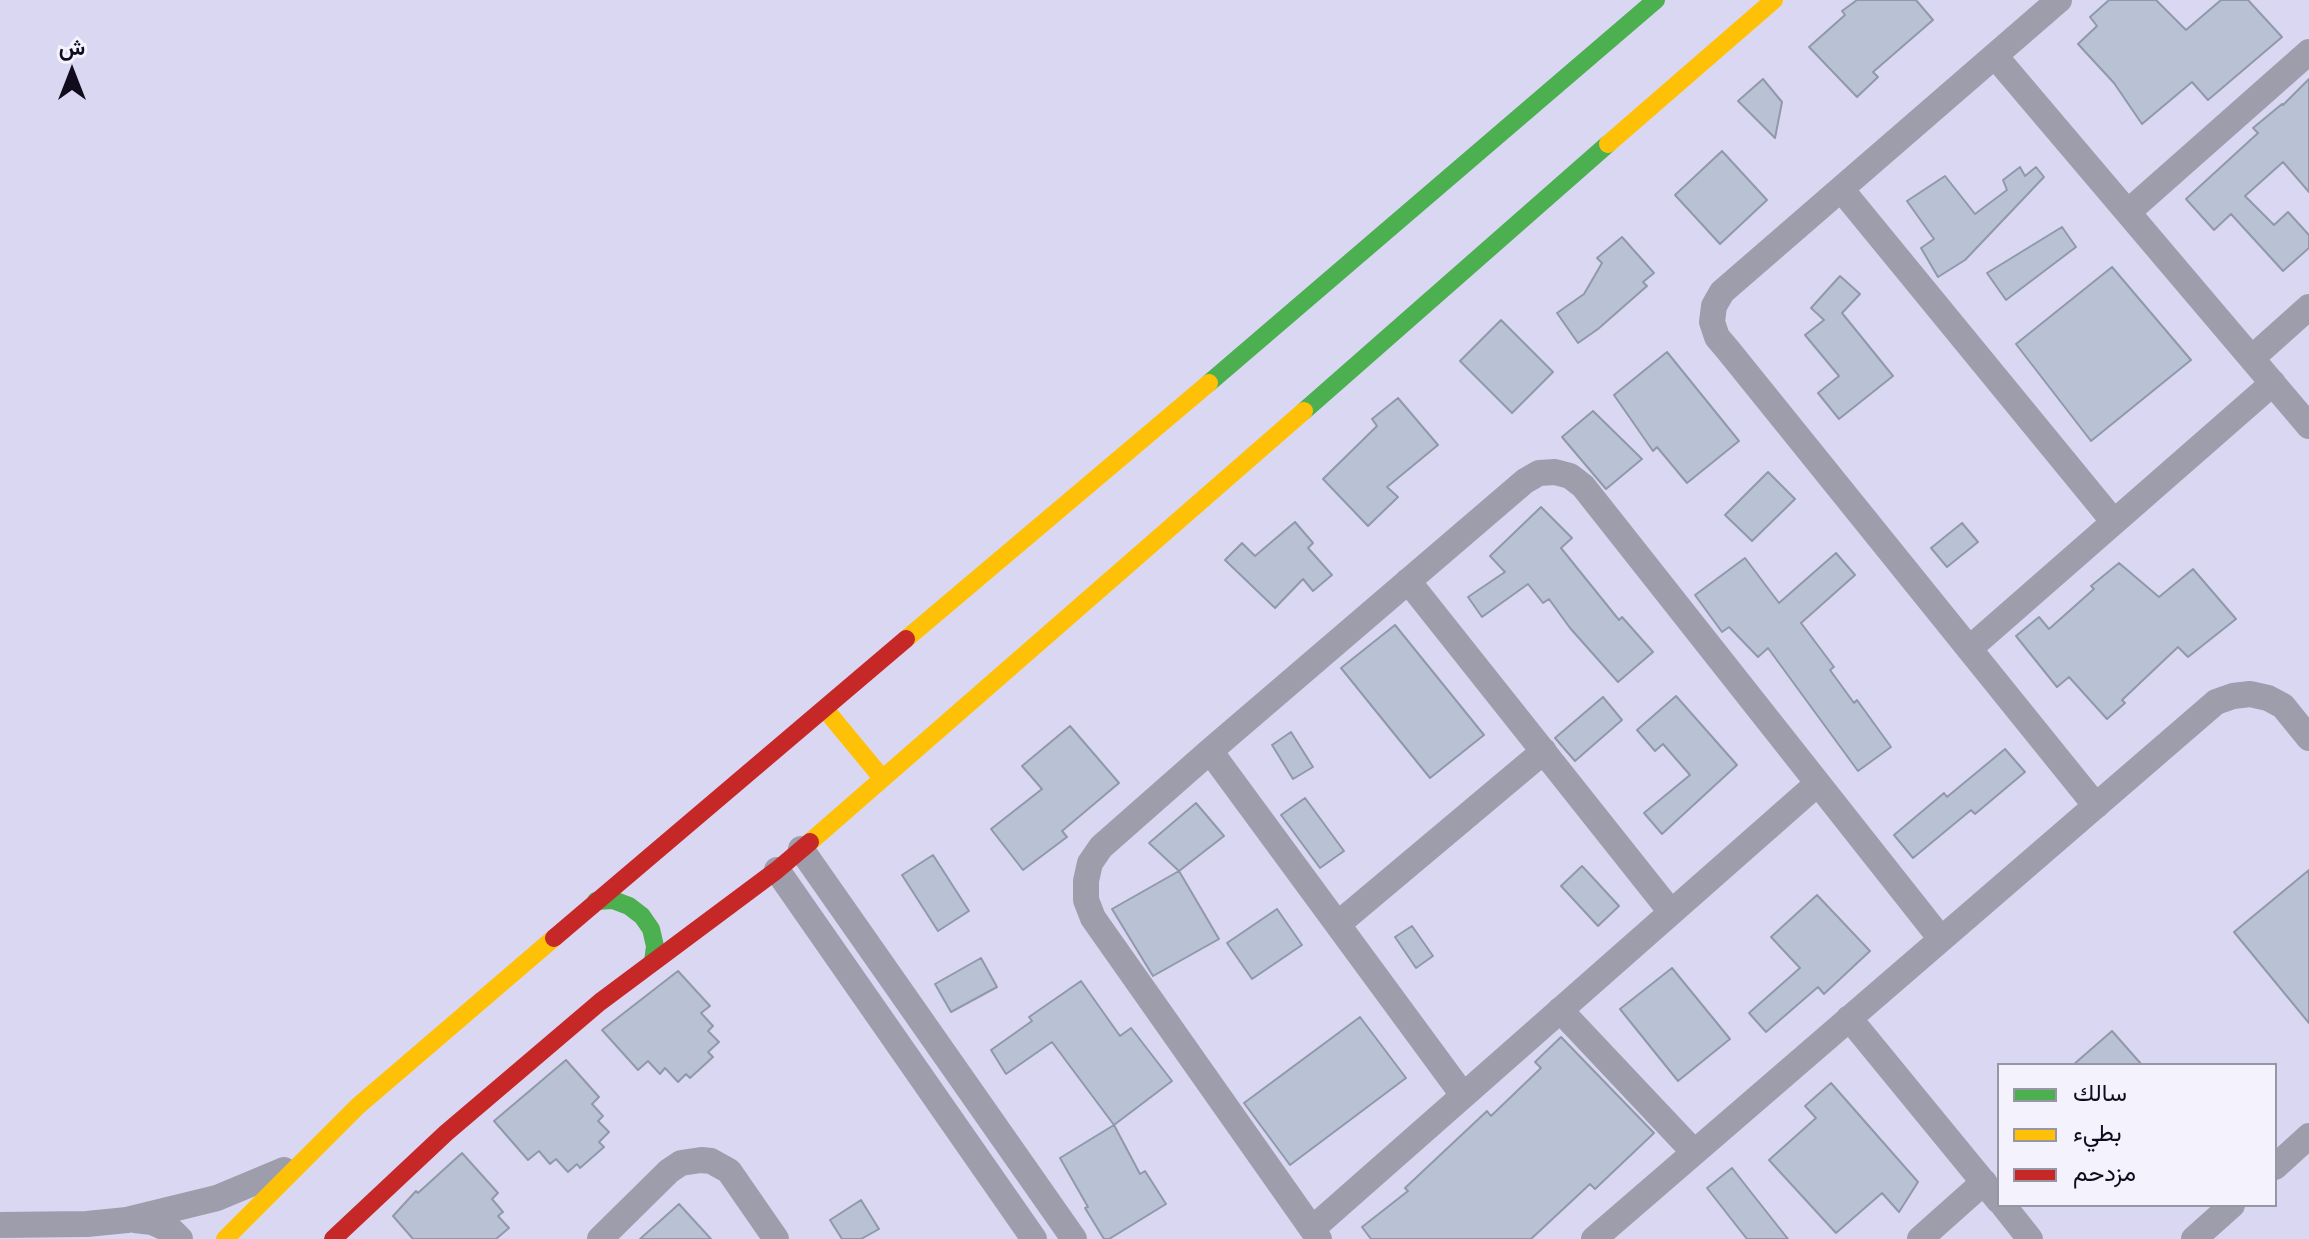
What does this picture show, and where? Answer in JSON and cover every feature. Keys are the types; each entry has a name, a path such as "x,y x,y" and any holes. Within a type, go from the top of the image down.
{"street":[{"path":"225,1239 358,1106 1656,0"},
{"path":"333,1239 446,1133 600,1002 777,870 1774,0"},
{"path":"2059,0 1722,292 1714,306 1712,322 1722,344 2096,806"},
{"path":"2128,212 2309,52"},
{"path":"1995,56 2309,426"},
{"path":"1841,189 2114,522"},
{"path":"2252,358 2309,307"},
{"path":"1969,649 2273,383"},
{"path":"1817,784 1463,1095 1316,1234 1093,918 1086,900 1090,863 1101,847 1525,481 1539,473 1555,472 1570,476 1583,486 1941,939"},
{"path":"1408,581 1671,912"},
{"path":"1594,1239 2216,702 2250,694 2275,702 2283,706 2309,738"},
{"path":"825,709 882,778"},
{"path":"1210,751 1463,1095"},
{"path":"1338,924 1544,751"},
{"path":"801,849 1074,1239"},
{"path":"777,870 1034,1239"},
{"path":"596,901 613,900 629,906 642,916 651,929 655,946 653,962"},
{"path":"1560,1010 1694,1152"},
{"path":"1849,1018 1995,1196 1920,1239"},
{"path":"2277,1165 2309,1136"},
{"path":"600,1239 669,1171 681,1163 701,1160 711,1161 729,1171 776,1239"},
{"path":"0,1225 87,1224 127,1220 217,1198 301,1162"},
{"path":"2004,1207 2030,1239"},
{"path":"2194,1239 2230,1207"},
{"path":"127,1220 152,1222 172,1231 180,1239"}],"building":[{"path":"1857,0 1916,0 1933,20 1873,72 1878,77 1857,97 1809,47 1845,15 1842,11"},
{"path":"2109,0 2156,0 2186,30 2221,0 2248,0 2282,37 2208,100 2192,82 2142,124 2114,83 2078,44 2097,26 2090,17"},
{"path":"1763,79 1782,102 1775,138 1738,101"},
{"path":"2309,79 2309,192 2283,162 2245,196 2274,225 2288,212 2309,235 2309,248 2283,271 2231,214 2214,230 2186,199 2258,133 2253,128 2283,105"},
{"path":"1722,151 1767,200 1720,244 1675,195"},
{"path":"2020,167 2025,176 2036,167 2044,177 1965,260 1938,277 1921,248 1934,239 1907,201 1945,176 1975,214 2007,190 2003,180"},
{"path":"2062,227 2076,247 2006,300 1987,273"},
{"path":"1622,237 1654,273 1643,282 1647,286 1578,343 1557,313 1584,294 1602,263 1597,258"},
{"path":"2112,267 2191,360 2091,441 2016,344"},
{"path":"1840,276 1860,294 1842,313 1893,376 1839,419 1818,393 1839,376 1805,335 1824,320 1811,308"},
{"path":"1501,320 1553,372 1512,413 1460,361"},
{"path":"1667,352 1739,441 1687,483 1657,447 1653,451 1614,395"},
{"path":"1398,398 1438,445 1387,487 1398,497 1368,526 1323,479 1377,426 1372,419"},
{"path":"1593,411 1642,459 1606,489 1562,437"},
{"path":"1768,472 1795,499 1752,541 1725,515"},
{"path":"1541,507 1572,538 1561,548 1619,620 1622,617 1653,652 1618,682 1549,599 1543,603 1528,584 1482,617 1468,597 1505,572 1490,556"},
{"path":"1295,522 1313,543 1308,548 1332,575 1313,591 1303,579 1275,608 1225,560 1242,543 1255,556"},
{"path":"1962,523 1978,542 1947,567 1931,548"},
{"path":"1836,553 1855,575 1801,623 1834,667 1830,670 1854,703 1857,700 1891,747 1858,771 1768,648 1758,657 1729,627 1722,632 1695,595 1745,558 1779,603"},
{"path":"2119,563 2159,597 2193,569 2236,619 2188,657 2178,647 2122,700 2125,703 2107,719 2069,677 2057,687 2016,636 2039,617 2049,629 2094,589 2091,586"},
{"path":"1395,625 1484,735 1430,778 1341,668"},
{"path":"1676,696 1737,765 1662,834 1644,813 1690,775 1663,744 1655,751 1637,730"},
{"path":"1603,697 1622,720 1575,761 1555,738"},
{"path":"1070,726 1119,783 1062,831 1067,837 1023,870 991,829 1042,789 1022,766"},
{"path":"1291,732 1313,767 1293,779 1272,745"},
{"path":"2005,749 2025,772 1975,814 1971,810 1913,858 1894,835 1944,793 1947,797"},
{"path":"1305,798 1344,851 1320,868 1281,815"},
{"path":"1196,803 1224,836 1179,871 1149,843"},
{"path":"933,855 969,911 938,931 902,875"},
{"path":"1582,866 1619,906 1598,926 1561,886"},
{"path":"2309,870 2309,1023 2234,932"},
{"path":"1179,871 1219,939 1153,976 1112,909"},
{"path":"1817,895 1870,951 1824,994 1818,987 1766,1032 1749,1013 1800,968 1771,937"},
{"path":"1277,909 1302,945 1252,979 1227,943"},
{"path":"1412,926 1433,956 1416,968 1395,937"},
{"path":"981,958 997,987 951,1012 935,984"},
{"path":"1672,968 1730,1039 1678,1081 1620,1009"},
{"path":"678,971 710,1006 701,1013 713,1026 708,1031 719,1042 708,1052 713,1057 690,1078 686,1074 678,1082 665,1068 660,1074 648,1061 638,1070 602,1030"},
{"path":"1081,981 1120,1036 1131,1028 1172,1081 1114,1125 1052,1042 1006,1074 991,1050 1032,1021 1029,1017"},
{"path":"1360,1017 1406,1078 1290,1165 1244,1103"},
{"path":"2112,1031 2140,1063 2075,1063"},
{"path":"1561,1037 1654,1133 1595,1189 1590,1184 1531,1239 1371,1239 1362,1227 1408,1191 1405,1188 1487,1111 1491,1116 1541,1068 1535,1062"},
{"path":"566,1060 599,1097 592,1104 603,1116 598,1121 609,1132 599,1142 604,1147 580,1168 577,1164 568,1172 556,1159 550,1164 539,1151 528,1160 494,1121"},
{"path":"1831,1083 1918,1182 1899,1212 1882,1193 1836,1233 1769,1160 1816,1118 1805,1106"},
{"path":"1114,1125 1140,1174 1145,1171 1166,1204 1109,1239 1104,1239 1060,1158"},
{"path":"462,1153 498,1193 492,1199 503,1212 498,1216 509,1228 496,1239 413,1239 393,1216 416,1191 418,1193"},
{"path":"1732,1168 1788,1239 1747,1239 1707,1188"},
{"path":"861,1200 879,1229 861,1239 842,1239 830,1220"},
{"path":"679,1204 711,1239 640,1239"}],"traffic: fast":[{"path":"1209,383 1656,0"},
{"path":"1304,411 1608,144"},
{"path":"596,901 613,900 629,906 642,916 651,929 655,946 653,962"}],"traffic: slow":[{"path":"1608,144 1774,0"},
{"path":"906,639 1209,383"},
{"path":"810,842 1304,411"},
{"path":"825,709 882,778"},
{"path":"225,1239 358,1106 554,938"}],"traffic: jam":[{"path":"554,938 906,639"},
{"path":"333,1239 446,1133 600,1002 810,842"}]}
